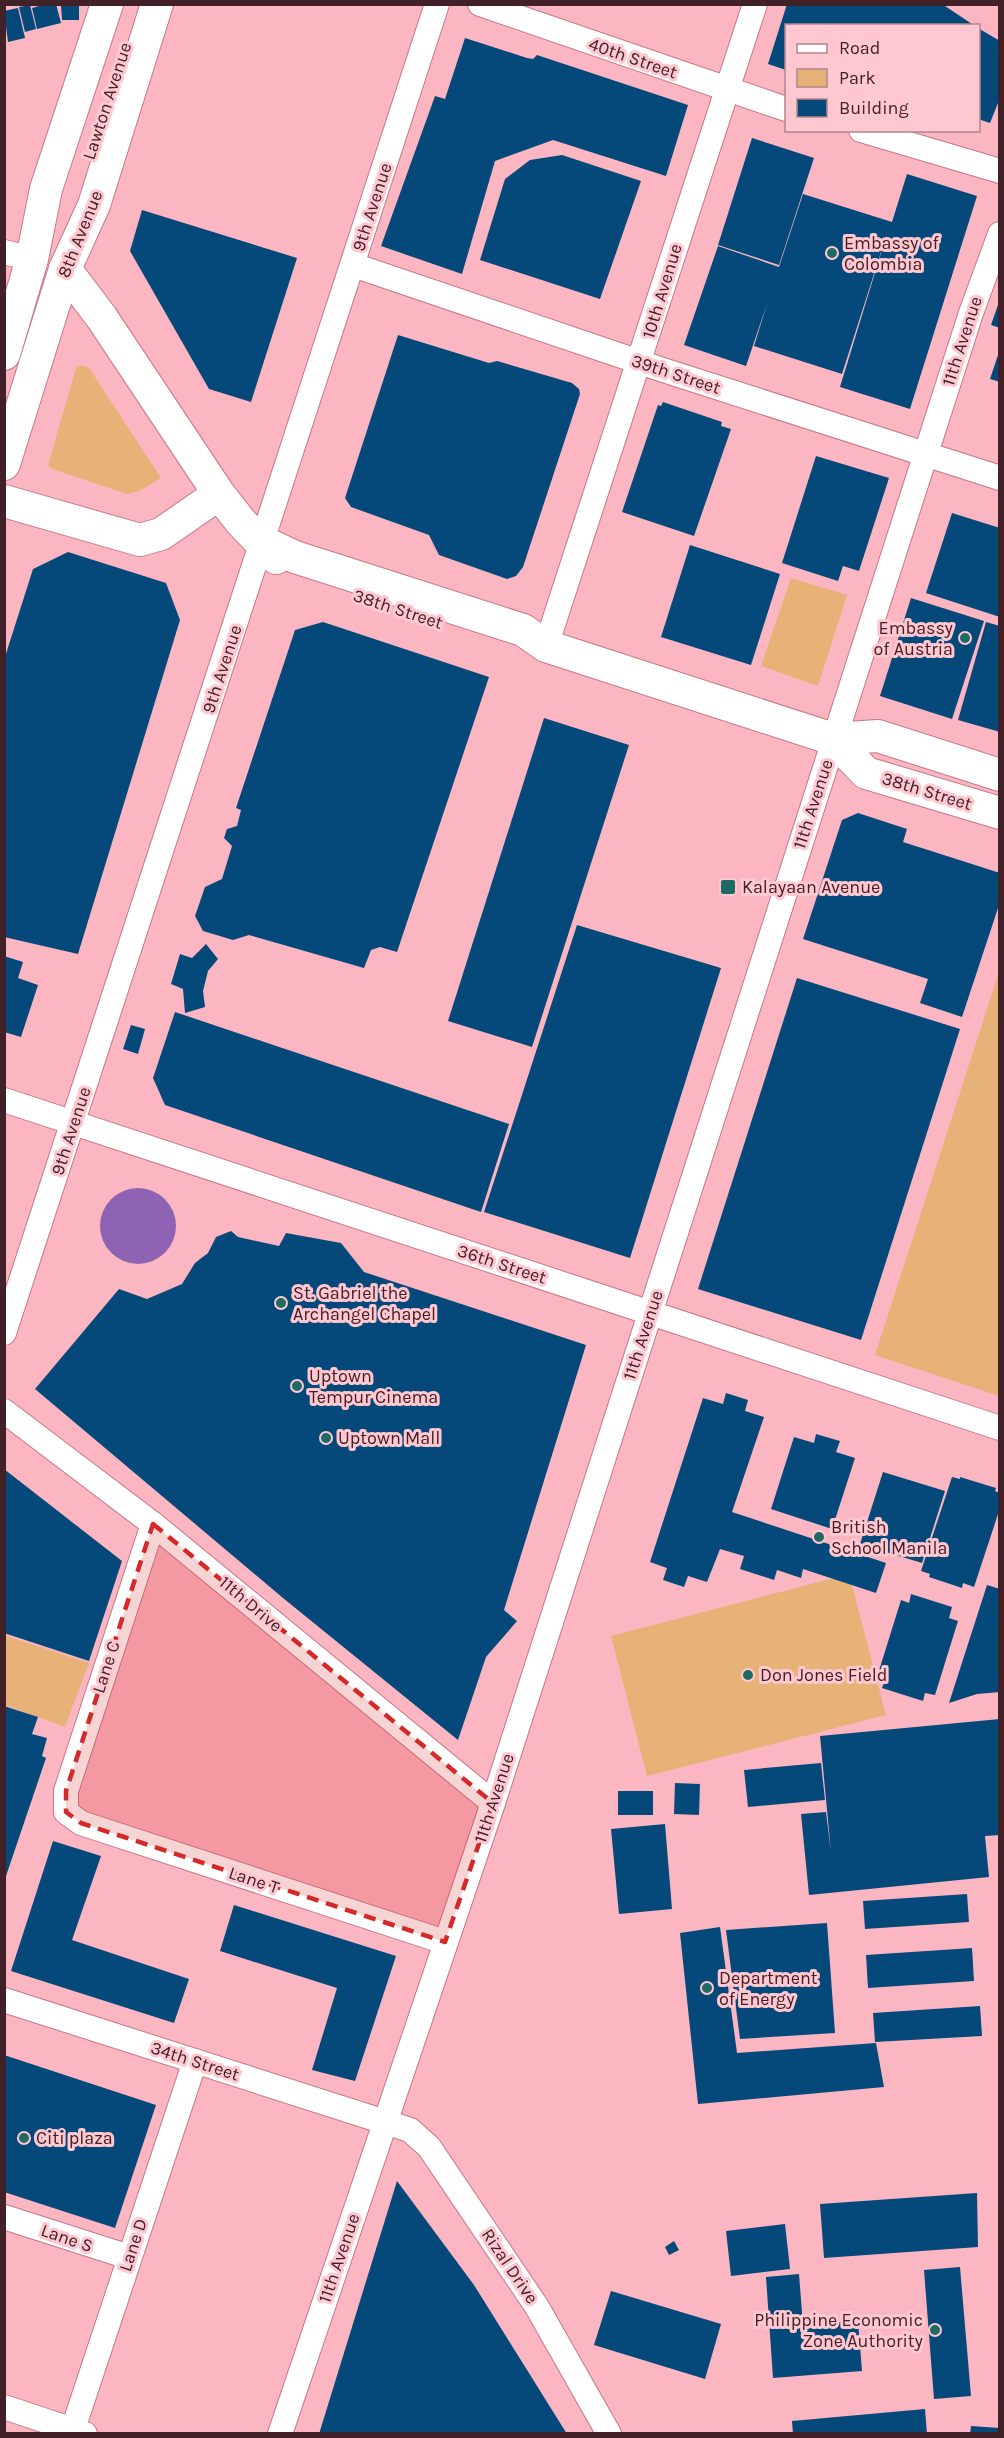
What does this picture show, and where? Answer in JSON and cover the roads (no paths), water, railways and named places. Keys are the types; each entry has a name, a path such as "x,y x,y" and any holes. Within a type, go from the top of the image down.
{"main road":[{"name":"8th Avenue","path":"4,354 18,255 46,189 107,4"},
{"name":"Lawton Avenue","path":"18,255 59,204 124,4"},
{"name":"Lawton Avenue","path":"65,269 75,198 139,4"},
{"name":"8th Avenue","path":"4,464 65,269 94,205 157,4"},
{"name":"38th Street","path":"65,269 102,318 219,494 241,522 263,542 295,557 523,630 546,646 834,739 878,736 999,775"},
{"path":"4,501 140,540 161,534 219,494"},
{"name":"38th Street","path":"834,739 866,773 999,813"}],"street":[{"name":"9th Avenue","path":"4,1333 437,4"},
{"name":"40th Street","path":"480,4 726,91 785,109"},
{"name":"10th Avenue","path":"546,646 755,4"},
{"path":"868,132 999,171"},
{"name":"11th Avenue","path":"280,2433 493,1803 971,313 999,234"},
{"name":"39th Street","path":"353,265 639,362 999,478"},
{"name":"36th Street","path":"4,1100 999,1428"},
{"name":"11th Drive","path":"4,1411 153,1524 493,1803"},
{"name":"Lane C","path":"66,1812 66,1791 153,1524"},
{"name":"Lane T","path":"66,1812 81,1823 445,1942"},
{"name":"34th Street","path":"4,2000 385,2122"},
{"name":"Lane D","path":"79,2431 129,2257 195,2061"},
{"name":"Rizal Drive","path":"385,2122 410,2130 429,2147 537,2307 609,2433"},
{"name":"Lane S","path":"4,2217 129,2257"},
{"path":"4,2407 79,2431"}],"place":[{"name":"Embassy of Colombia","path":"832,253"},
{"name":"Embassy of Austria","path":"965,638"},
{"name":"Kalayaan Avenue","path":"728,887"},
{"name":"St. Gabriel the Archangel Chapel","path":"281,1303"},
{"name":"Uptown Tempur Cinema","path":"297,1386"},
{"name":"Uptown Mall","path":"326,1438"},
{"name":"British School Manila","path":"819,1537"},
{"name":"Don Jones Field","path":"748,1675"},
{"name":"Department of Energy","path":"707,1988"},
{"name":"Citi plaza","path":"24,2138"},
{"name":"Philippine Economic Zone Authority","path":"935,2330"}]}
